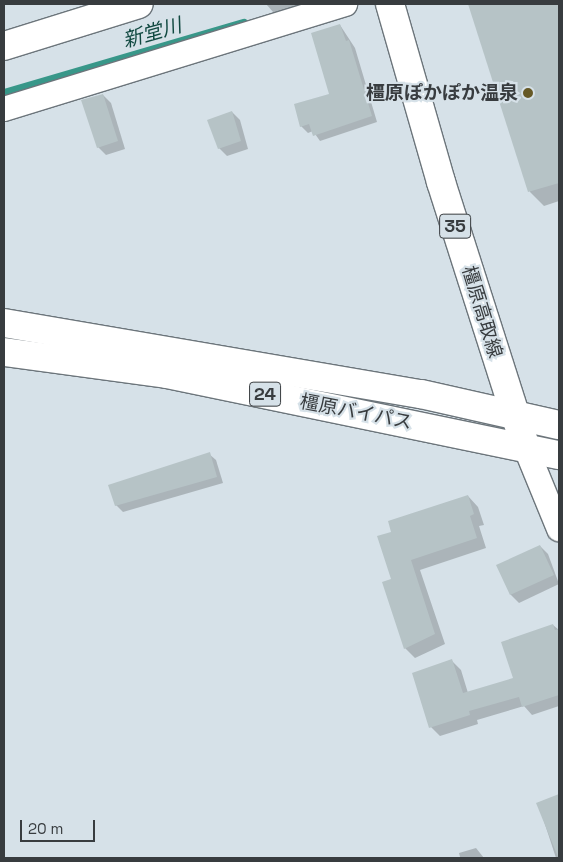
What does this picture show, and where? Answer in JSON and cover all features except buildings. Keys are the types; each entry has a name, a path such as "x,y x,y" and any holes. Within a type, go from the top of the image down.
{"main road":[{"path":"4,46 139,4"},
{"name":"橿原高取線","path":"390,4 525,446"},
{"name":"橿原バイパス","path":"4,324 411,392 559,425"},
{"name":"橿原バイパス","path":"4,352 167,374 525,446 559,455"}],"street":[{"path":"4,109 345,4"},
{"path":"525,446 559,529"}],"waterway":[{"name":"新堂川","path":"4,93 244,23"}],"place":[{"name":"橿原ぽかぽか温泉","path":"528,93"}]}
